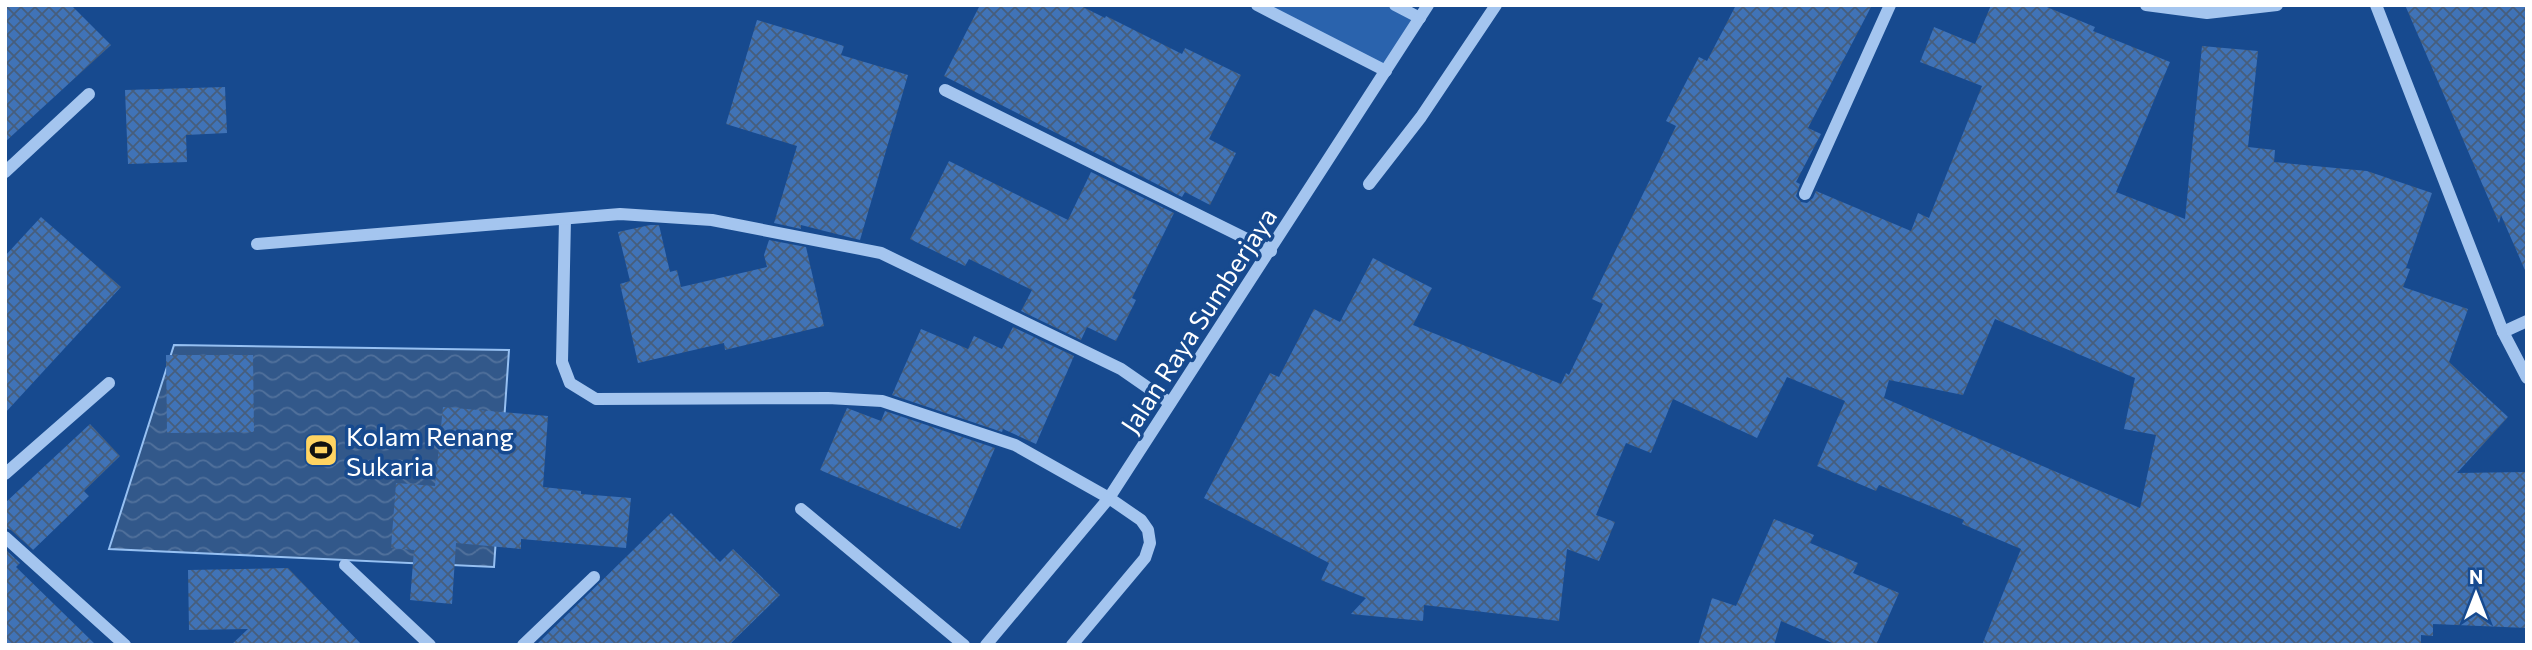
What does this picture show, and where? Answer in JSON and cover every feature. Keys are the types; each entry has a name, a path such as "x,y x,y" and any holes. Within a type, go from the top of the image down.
{"street":[{"path":"1257,5 1386,71"},
{"path":"1395,5 1420,18"},
{"name":"Jalan Raya Sumberjaya","path":"986,645 1109,498 1428,5"},
{"path":"1369,184 1421,117 1496,5"},
{"path":"1805,194 1890,5"},
{"path":"2146,5 2207,13 2277,5"},
{"path":"2376,5 2503,332 2527,378"},
{"path":"945,90 1270,251"},
{"path":"5,172 89,94"},
{"path":"257,244 620,214 712,220 881,254 1121,369 1170,404"},
{"path":"565,219 562,362 570,383 596,399 828,398 882,401 1015,445 1109,498 1141,520 1148,530 1150,543 1145,558 1072,645"},
{"path":"2503,332 2527,321"},
{"path":"5,474 110,383"},
{"path":"801,509 964,645"},
{"path":"5,537 125,645"},
{"path":"345,565 430,645"},
{"path":"523,645 594,576"}],"shaded area":[{"path":"1253,5 1395,5 1420,18 1386,71"}],"water":[{"name":"Kolam Renang Sukaria","path":"174,345 509,350 494,567 109,549"}],"building":[{"path":"5,5 71,5 111,45 5,142"},
{"path":"980,5 1079,5 1182,54 1185,48 1241,75 1209,139 1236,153 1210,205 1185,192 1182,197 944,76"},
{"path":"1736,5 1872,5 1808,128 1821,134 1796,182 1800,184 1796,196 1801,202 1807,203 1816,191 1911,231 1918,213 1929,218 1982,86 1920,62 1934,27 1975,44 1991,5 2042,5 2095,27 2093,31 2170,62 2116,192 2185,219 2202,46 2258,51 2248,147 2275,150 2274,162 2367,171 2432,193 2406,268 2410,269 2403,287 2468,309 2449,362 2508,417 2457,473 2527,472 2527,628 2433,624 2433,636 2421,635 2421,645 1982,645 2021,549 1962,524 1964,520 1879,485 1876,491 1817,466 1845,401 1787,377 1757,438 1673,399 1651,453 1626,443 1596,515 1615,522 1599,561 1567,549 1559,621 1424,605 1423,621 1351,614 1366,598 1321,580 1329,563 1204,498 1270,373 1279,377 1314,309 1340,322 1373,258 1432,288 1413,325 1561,384 1566,373 1569,375 1603,304 1592,299 1676,126 1666,121 1699,57 1707,61","holes":["1995,319 2135,378 2124,429 2156,435 2140,508 1884,398 1889,380 1963,395"]},
{"path":"2405,5 2527,5 2527,275 2501,215 2499,223"},
{"path":"757,20 844,46 841,55 908,75 860,240 801,225 801,229 774,223 797,146 726,124"},
{"path":"225,87 227,133 186,135 187,162 128,164 125,90"},
{"path":"949,161 1068,220 1091,172 1174,213 1132,298 1136,300 1116,341 1087,327 1081,340 1021,311 1032,290 969,259 965,266 910,239"},
{"path":"41,217 121,287 5,413 5,256"},
{"path":"659,225 670,272 677,270 681,287 767,267 764,255 769,240 806,247 824,326 725,350 724,343 638,363 620,284 630,281 618,232"},
{"path":"1013,327 1074,356 1036,444 1003,429 1002,432 892,395 921,329 968,349 974,336 1002,349"},
{"path":"166,355 253,355 254,432 167,433"},
{"path":"443,407 548,416 543,487 581,491 581,494 631,498 626,548 521,539 521,549 456,543 452,604 410,600 414,550 391,548 396,483 435,486"},
{"path":"847,408 881,421 885,411 995,448 960,529 820,470"},
{"path":"90,424 120,456 84,491 89,496 33,550 11,530 5,528 5,503"},
{"path":"671,513 720,562 733,549 780,595 729,645 536,645"},
{"path":"1774,519 1814,535 1810,543 1858,563 1853,573 1899,593 1876,645 1837,645 1781,621 1774,645 1698,645 1712,598 1736,606"},
{"path":"5,549 20,563 16,567 96,645 5,645"},
{"path":"288,568 362,645 231,645 248,629 189,630 188,570"}],"place":[{"name":"Kolam Renang Sukaria","path":"321,450"}]}
